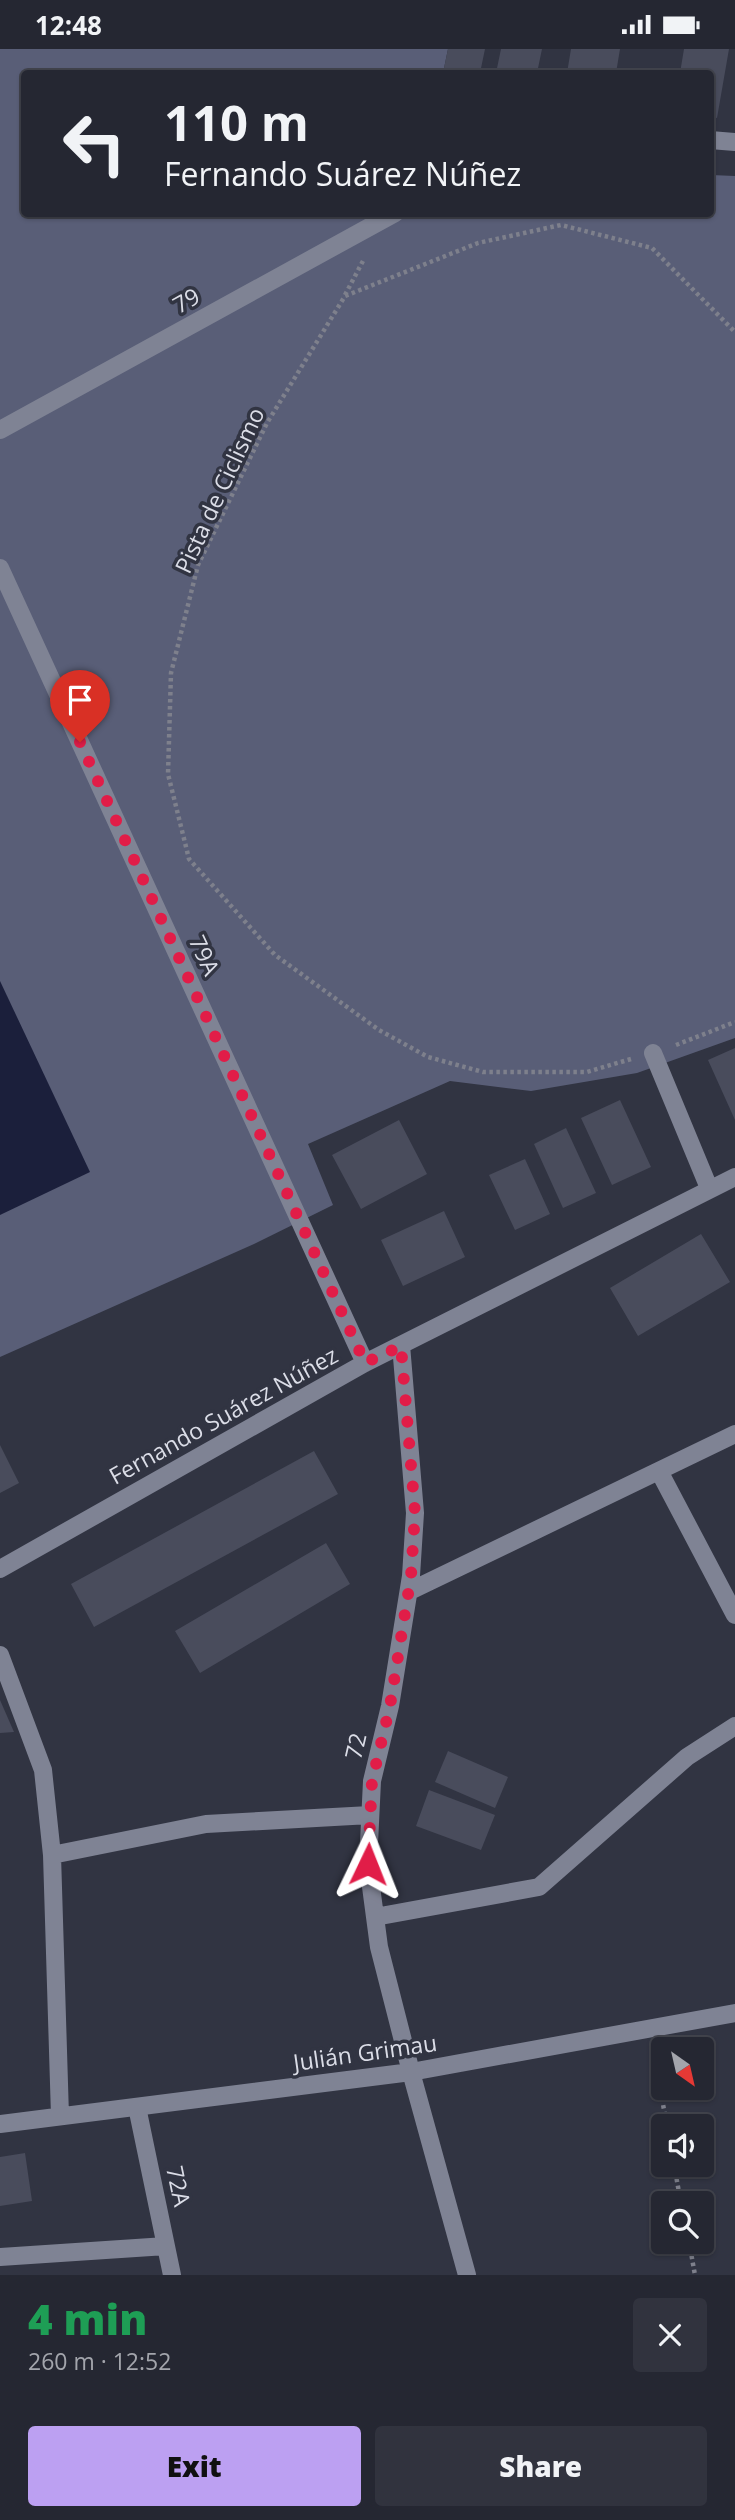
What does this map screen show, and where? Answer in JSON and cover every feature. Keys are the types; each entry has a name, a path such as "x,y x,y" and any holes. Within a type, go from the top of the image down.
{"street":[{"path":"714,140 735,142"},
{"name":"79","path":"0,430 388,217"},
{"name":"79A","path":"0,568 365,1363"},
{"path":"653,1053 709,1188"},
{"name":"Fernando Suárez Núñez","path":"0,1569 365,1363 735,1177"},
{"name":"72","path":"401,1346 415,1513 410,1591 390,1706 372,1781 368,1864 379,1947 467,2275"},
{"path":"410,1591 735,1434"},
{"path":"659,1471 735,1615"},
{"path":"0,1655 43,1770 52,1855 60,2116"},
{"path":"375,1917 539,1887 687,1757 735,1726"},
{"path":"52,1855 206,1824 370,1815"},
{"name":"Julián Grimau","path":"0,2123 411,2073 735,2013"},
{"name":"72A","path":"137,2107 172,2275"},
{"path":"0,2257 166,2246"}],"path":[{"name":"Pista de Ciclismo","path":"735,332 652,248 561,225 478,243 345,296 267,423 198,565 171,673 169,774 189,859 275,955 379,1030 428,1057 483,1072 587,1072 653,1053 735,1022"},
{"path":"649,2029 665,2114"},
{"path":"691,2254 695,2275"}],"shaded area":[{"path":"0,49 448,49 444,70 21,70 21,217 714,217 714,175 735,176 735,1038 637,1073 531,1091 450,1081 308,1144 333,1205 254,1244 0,1357"},
{"path":"0,981 90,1172 0,1215"}],"building":[{"path":"448,49 485,49 481,70 444,70"},
{"path":"501,49 542,49 538,70 497,70"},
{"path":"571,49 620,49 616,70 568,70"},
{"path":"684,49 729,49 717,118 714,118 714,70 680,70"},
{"path":"735,1048 735,1120 708,1060"},
{"path":"620,1100 651,1167 612,1185 581,1118"},
{"path":"399,1120 427,1174 361,1209 332,1155"},
{"path":"566,1128 596,1193 563,1208 534,1144"},
{"path":"525,1159 550,1214 515,1230 489,1175"},
{"path":"444,1211 465,1257 403,1286 381,1240"},
{"path":"701,1234 730,1282 638,1336 610,1288"},
{"path":"0,1445 19,1483 0,1493"},
{"path":"314,1451 338,1494 94,1627 71,1584"},
{"path":"326,1543 350,1584 200,1673 175,1631"},
{"path":"0,1700 14,1732 0,1733"},
{"path":"448,1751 508,1777 495,1808 435,1782"},
{"path":"429,1790 495,1815 481,1850 416,1826"},
{"path":"25,2153 32,2201 0,2206 0,2157"}],"route":[{"path":"80,742 365,1363 401,1346 415,1513 411,1576 390,1706 372,1781 368,1864"}]}
